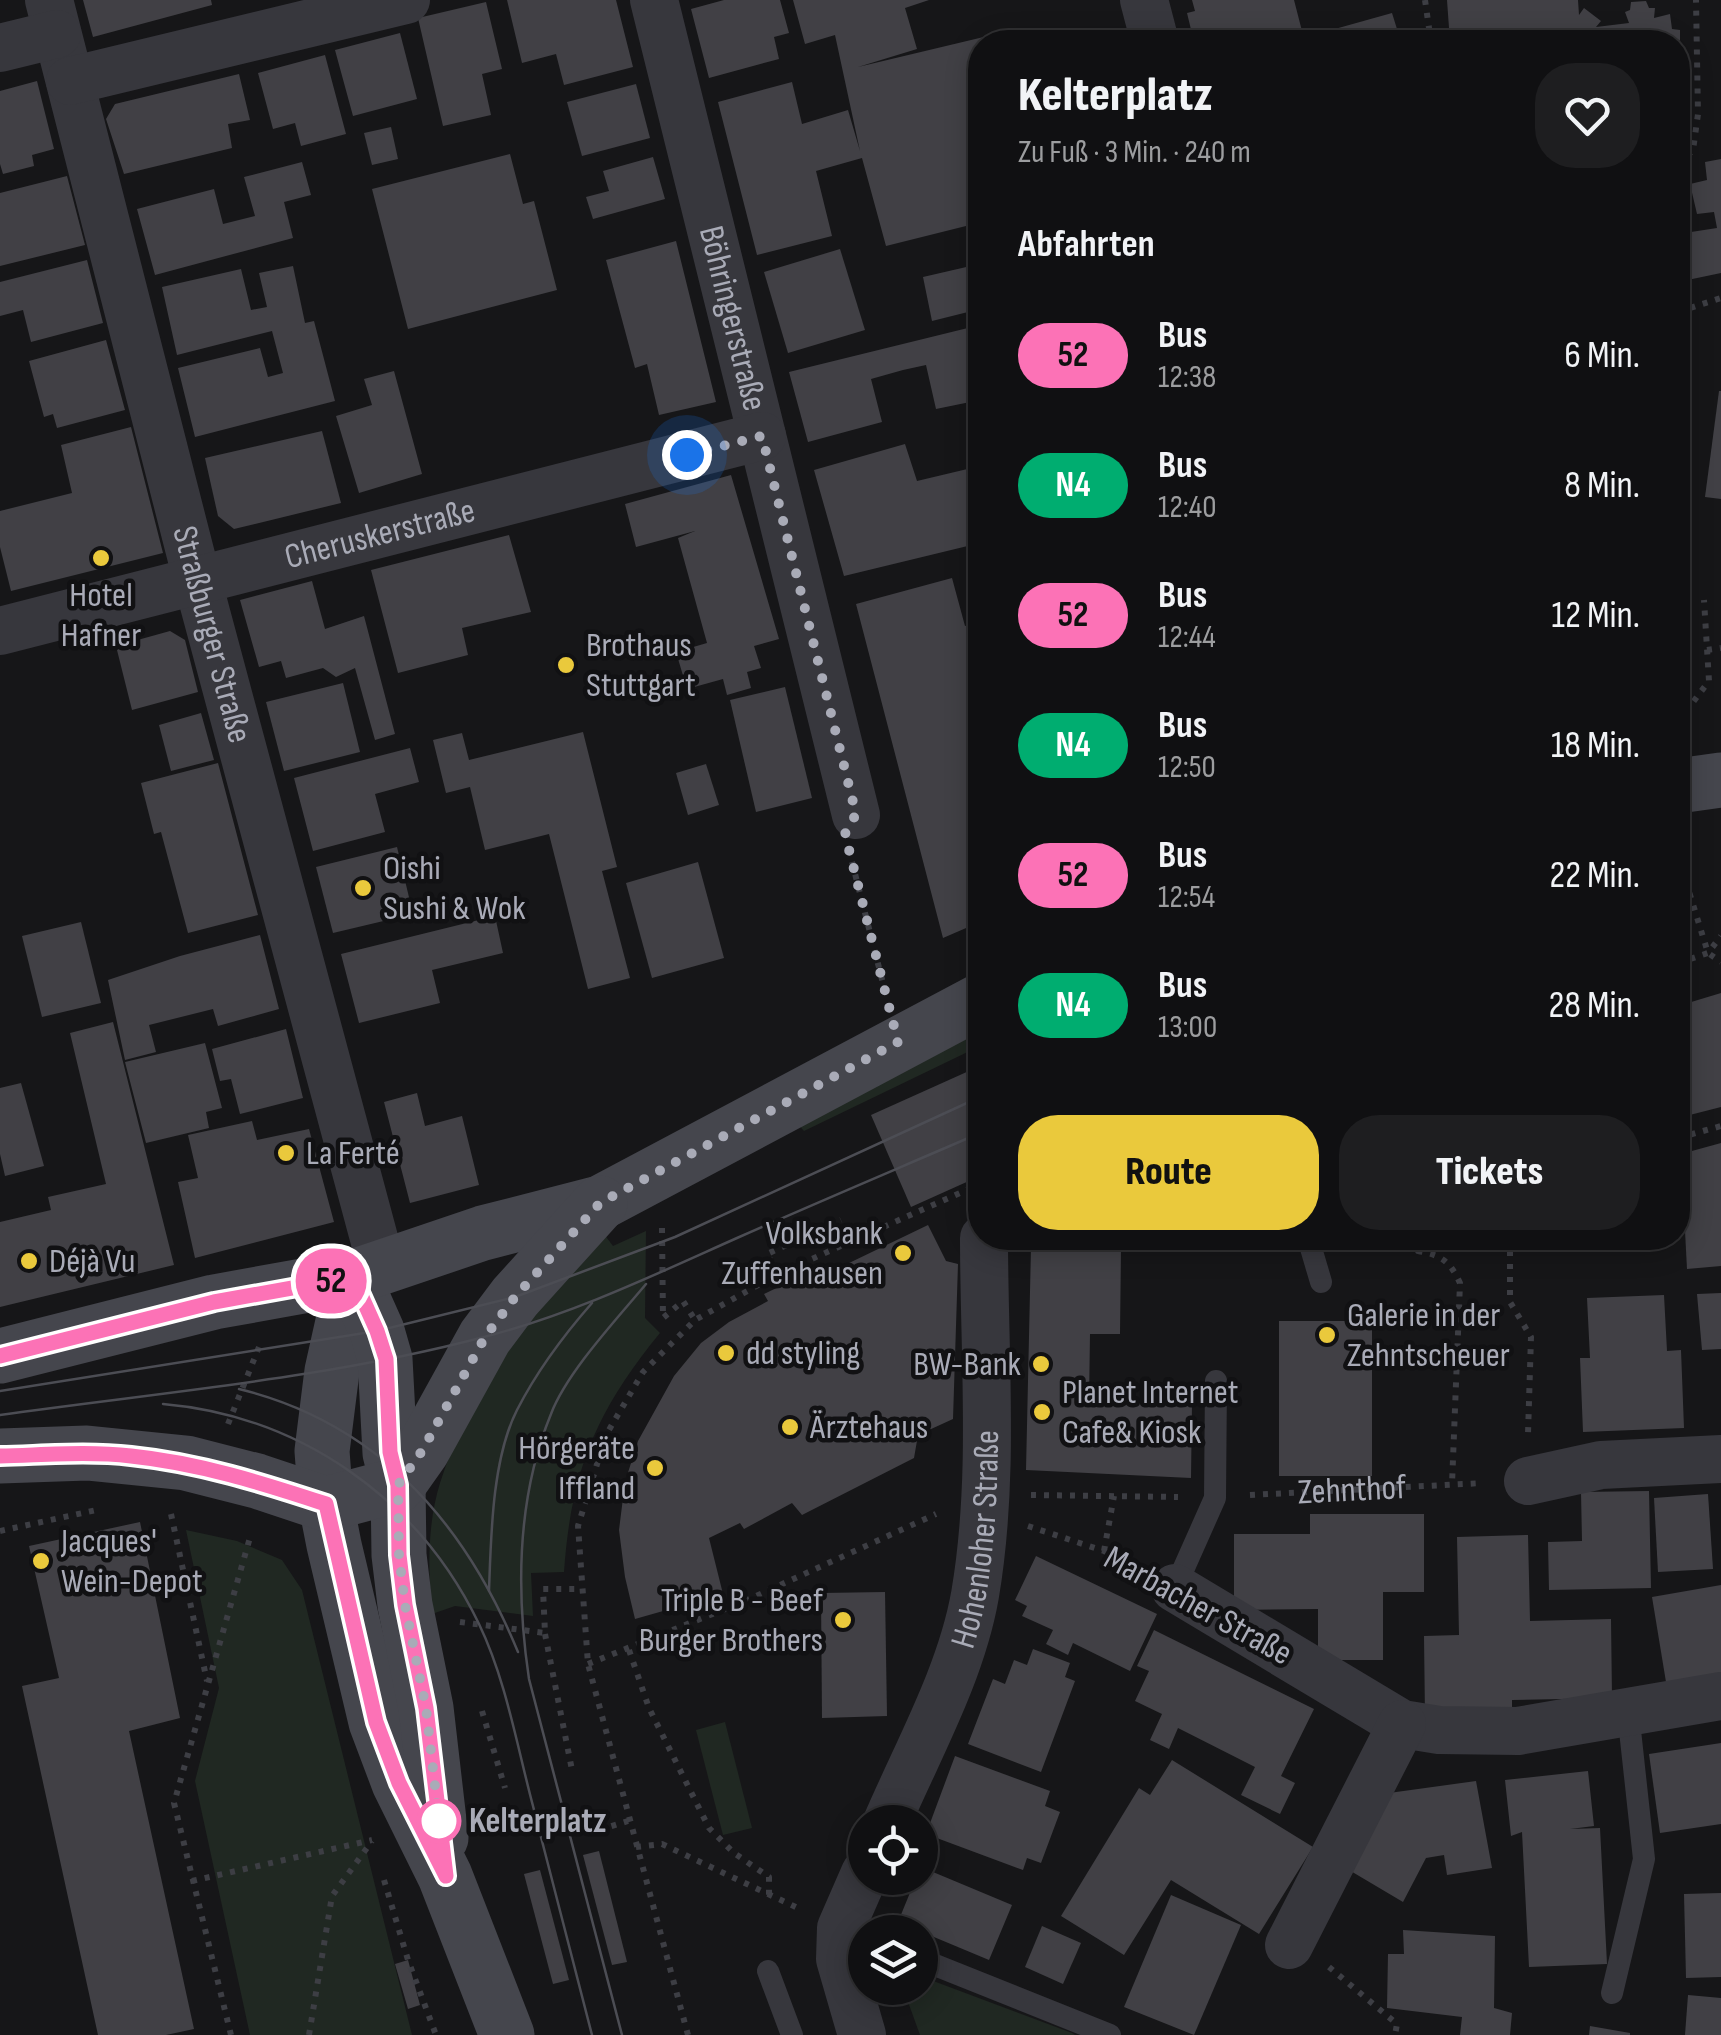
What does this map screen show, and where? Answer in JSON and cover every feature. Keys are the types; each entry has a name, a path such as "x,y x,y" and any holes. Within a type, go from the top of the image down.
{"main road":[{"path":"1690,784 1721,780"},
{"path":"0,1356 214,1302 368,1272 483,1233 600,1203 968,1007"},
{"path":"0,1456 115,1454 186,1463 326,1504 398,1485 422,1451 485,1337 515,1297 600,1203"},
{"path":"368,1272 377,1331 386,1359 390,1452 398,1485 399,1555 426,1708 446,1876"},
{"path":"368,1272 332,1371 322,1451 326,1504 376,1722 399,1783 446,1876 507,2035"}],"street":[{"path":"70,81 406,0"},
{"name":"Böhringerstraße","path":"654,0 856,814"},
{"path":"1144,0 1151,30"},
{"path":"0,48 53,17"},
{"name":"Straßburger Straße","path":"53,17 198,579 368,1272"},
{"name":"Cheruskerstraße","path":"0,631 762,436"},
{"name":"Hohenloher Straße","path":"894,1805 956,1661 974,1598 986,1509 984,1250"},
{"path":"1528,1481 1601,1465 1721,1459"},
{"name":"Marbacher Straße","path":"1175,1588 1402,1724 1439,1730 1518,1731 1721,1696"},
{"path":"1289,1944 1402,1724"},
{"path":"848,1943 840,1959 848,1987"},
{"path":"853,2005 862,2035"}],"lane":[{"path":"1312,1250 1321,1282"},
{"path":"1175,1588 1214,1498 1216,1381"},
{"path":"1612,1993 1644,1859 1628,1712"},
{"path":"938,1966 1110,2035"},
{"path":"768,1972 792,2035"}],"path":[{"path":"1426,0 1430,30"},
{"path":"1686,0 1694,3 1698,114 1690,153"},
{"path":"1690,308 1721,298"},
{"path":"1690,706 1708,681 1704,600"},
{"path":"1707,650 1721,648"},
{"path":"856,814 845,834 898,1042"},
{"path":"1690,895 1708,953 1721,962"},
{"path":"1690,959 1708,953 1721,936"},
{"path":"1690,1135 1721,1126"},
{"path":"688,2035 588,1664 578,1526 606,1435 643,1372 694,1320 778,1274 968,1189"},
{"path":"662,1215 663,1318 682,1301 694,1320"},
{"path":"778,1274 768,1254 841,1220"},
{"path":"1418,1250 1441,1255 1460,1283 1452,1484"},
{"path":"1510,1250 1510,1302 1531,1337 1528,1481"},
{"path":"223,1437 263,1338"},
{"name":"Zehnthof","path":"588,1664 745,1602 942,1512 986,1509 1025,1495 1214,1498 1528,1481"},
{"path":"1104,1551 1114,1496"},
{"path":"0,1531 113,1507"},
{"name":"Marbacher Straße","path":"986,1509 1104,1551 1175,1588"},
{"path":"152,1512 190,1516"},
{"path":"171,1514 208,1682"},
{"path":"231,2035 174,1803 252,1531 238,1526"},
{"path":"545,1633 572,1770"},
{"path":"630,1650 649,1708 708,1828 734,1853 770,1877 769,1895"},
{"path":"478,1701 505,1788"},
{"path":"599,1830 628,1821"},
{"path":"192,1881 373,1840 332,1896 309,2035"},
{"path":"636,1846 662,1844 848,1931"},
{"path":"1289,1944 1320,1960 1397,2024 1395,2035"}],"shaded area":[{"path":"968,1036 968,1052 804,1131 797,1123"},
{"path":"646,1231 645,1318 660,1333 619,1389 591,1444 573,1503 564,1572 531,1573 533,1616 455,1606 432,1614 430,1548 436,1499 461,1429 488,1378 537,1305 578,1258 604,1234 613,1246"},
{"path":"186,1530 237,1541 282,1560 302,1590 412,2035 250,2035 195,1781 219,1688"},
{"path":"725,1722 752,1828 723,1835 696,1730"},
{"path":"938,1983 1075,2035 920,2035 909,2005 938,2005"}],"building":[{"path":"83,0 211,0 212,5 93,37"},
{"path":"507,0 616,0 633,67 564,85 556,54 522,63"},
{"path":"724,0 780,0 789,33 774,37 779,59 709,78 691,9"},
{"path":"793,0 929,0 905,8 917,49 858,67 968,41 968,226 886,246 862,158 816,171 832,236 757,255 718,102 792,82 802,124 848,110 860,151 835,35 805,44"},
{"path":"1192,0 1294,0 1302,30 1191,30 1187,13 1195,11"},
{"path":"1447,0 1578,0 1579,15 1584,8 1601,21 1596,27 1629,23 1625,12 1630,10 1631,2 1646,1 1649,8 1655,8 1654,18 1670,14 1672,29 1680,30 1446,30"},
{"path":"486,2 502,69 482,74 491,115 443,126 418,18"},
{"path":"1392,13 1397,30 1331,30"},
{"path":"400,33 417,99 353,116 335,50"},
{"path":"325,55 346,134 301,146 295,123 273,129 258,73"},
{"path":"239,74 250,120 228,124 232,148 124,174 106,119 115,104"},
{"path":"37,81 54,149 32,155 34,166 3,174 0,91"},
{"path":"636,84 650,138 582,156 567,102"},
{"path":"391,127 398,159 372,165 364,133"},
{"path":"510,154 523,204 534,201 557,290 408,329 372,189"},
{"path":"653,157 665,199 593,219 586,197 609,191 603,171"},
{"path":"1721,159 1721,273 1690,279 1690,232 1717,228 1714,212 1697,214 1690,184 1707,180 1705,162"},
{"path":"302,162 311,195 284,202 293,238 155,275 137,209 214,189 223,224 255,216 244,177"},
{"path":"67,176 85,245 0,266 0,193"},
{"path":"676,241 716,402 659,415 647,364 635,368 606,260"},
{"path":"840,249 865,330 788,353 764,272"},
{"path":"87,260 103,323 31,342 23,310 0,316 0,282"},
{"path":"293,266 305,323 314,321 335,401 195,437 178,368 260,348 268,377 283,373 272,331 177,355 162,287 241,269 251,310 267,307 259,273"},
{"path":"968,267 968,312 932,321 923,277"},
{"path":"968,328 968,402 936,409 926,365 903,370 871,379 882,422 808,442 789,372"},
{"path":"106,340 125,410 57,428 53,414 44,417 29,361"},
{"path":"394,371 422,474 359,493 336,416 372,405 364,379"},
{"path":"1721,391 1721,499 1705,497"},
{"path":"131,427 163,553 11,591 0,547 0,511 72,493 61,445"},
{"path":"322,431 341,503 234,529 218,516 205,458"},
{"path":"905,444 917,481 968,469 968,546 844,576 814,470"},
{"path":"731,475 779,639 754,646 761,668 747,672 751,688 727,695 723,679 687,689 676,652 707,643 678,538 695,531 636,547 625,504"},
{"path":"509,535 531,612 462,628 468,655 398,673 371,570"},
{"path":"952,578 965,626 968,625 968,927 943,938 856,604"},
{"path":"312,581 325,629 364,616 395,734 375,740 355,668 336,677 323,668 286,678 281,661 259,667 240,600"},
{"path":"170,631 185,640 198,692 132,710 116,646"},
{"path":"343,683 360,752 284,771 266,702"},
{"path":"785,687 812,798 756,812 730,700"},
{"path":"201,713 214,760 171,771 159,725"},
{"path":"583,732 617,867 602,871 630,978 588,989 549,834 485,850 470,787 446,793 433,740 462,733 469,760"},
{"path":"410,748 419,782 375,794 385,832 313,851 294,778"},
{"path":"218,763 258,915 188,933 161,832 154,834 141,783"},
{"path":"706,764 719,805 688,815 676,773"},
{"path":"397,847 413,914 333,933 316,867"},
{"path":"698,862 724,958 652,978 626,883"},
{"path":"495,916 503,953 432,970 440,1003 359,1023 341,954"},
{"path":"81,922 101,1003 42,1017 22,936"},
{"path":"260,935 279,1009 218,1026 213,1009 149,1025 156,1052 125,1060 108,980"},
{"path":"1721,993 1721,1107 1690,1115 1690,1002"},
{"path":"113,1022 174,1265 0,1307 0,1222 51,1210 48,1197 106,1184 70,1033"},
{"path":"286,1029 303,1098 240,1114 231,1079 220,1081 212,1049"},
{"path":"205,1043 222,1108 206,1112 209,1128 146,1143 125,1062"},
{"path":"968,1071 968,1181 911,1207 871,1115"},
{"path":"21,1083 44,1166 5,1176 0,1154 0,1088"},
{"path":"417,1093 425,1126 462,1116 479,1185 410,1203 384,1102"},
{"path":"252,1121 257,1140 309,1129 334,1222 195,1258 178,1182 198,1178 188,1135"},
{"path":"1721,1143 1721,1266 1687,1269 1690,1152"},
{"name":"Ärztehaus","path":"928,1225 946,1261 958,1264 953,1419 918,1435 914,1458 802,1515 792,1503 744,1529 740,1523 709,1538 723,1594 635,1619 619,1530 625,1482 638,1441 674,1376 701,1343 768,1301 764,1294 816,1269 820,1277"},
{"path":"1031,1250 1121,1250 1120,1334 1090,1334 1089,1402 1192,1403 1191,1478 1026,1470"},
{"path":"1721,1293 1721,1349 1702,1350 1697,1294"},
{"path":"1664,1295 1667,1351 1681,1350 1684,1428 1583,1432 1580,1358 1590,1358 1587,1298"},
{"path":"1279,1321 1372,1321 1372,1476 1279,1476"},
{"path":"1649,1491 1651,1588 1549,1590 1548,1542 1582,1541 1581,1492"},
{"path":"1708,1494 1713,1569 1658,1572 1654,1498"},
{"path":"1310,1514 1424,1514 1424,1592 1383,1592 1383,1660 1318,1660 1318,1609 1234,1610 1234,1534 1310,1534"},
{"path":"140,1522 180,1718 129,1731 194,2029 166,2035 98,2035 22,1686 59,1678 29,1546"},
{"path":"1528,1535 1530,1621 1611,1619 1612,1698 1512,1700 1512,1716 1425,1718 1424,1636 1459,1635 1457,1537"},
{"path":"1036,1556 1157,1614 1130,1671 1073,1643 1068,1655 1046,1644 1053,1630 1022,1616 1027,1606 1015,1600"},
{"path":"1721,1585 1721,1673 1666,1682 1652,1597"},
{"path":"885,1592 887,1716 822,1718 821,1593"},
{"path":"1154,1630 1314,1709 1281,1776 1295,1783 1280,1814 1241,1795 1255,1767 1178,1728 1169,1749 1150,1740 1162,1714 1135,1701 1149,1671 1137,1666"},
{"path":"1033,1649 1070,1663 1065,1677 1075,1681 1041,1772 968,1744 993,1679 1005,1684 1014,1660 1027,1665"},
{"path":"1721,1743 1721,1824 1660,1833 1649,1754"},
{"path":"955,1756 1050,1791 1045,1806 1060,1812 1041,1863 1027,1858 1023,1870 938,1838 937,1805"},
{"path":"1172,1760 1313,1847 1259,1934 1171,1880 1124,1955 1061,1916 1139,1788 1150,1795"},
{"path":"1588,1771 1594,1826 1570,1829 1600,1828 1607,1964 1529,1967 1522,1832 1511,1836 1505,1780"},
{"path":"1476,1781 1492,1868 1447,1875 1444,1855 1426,1858 1403,1902 1349,1870 1389,1793"},
{"path":"599,1851 627,1962 612,1965 583,1855"},
{"path":"540,1870 569,1980 553,1984 524,1874"},
{"path":"938,1874 1012,1905 989,1960 938,1939 938,1915 901,1915 909,1895 938,1895"},
{"path":"1721,1893 1721,1977 1686,1978 1684,1894"},
{"path":"1171,1895 1241,1925 1194,2035 1124,2007"},
{"path":"1042,1926 1081,1943 1063,1984 1025,1967"},
{"path":"1403,1930 1495,1936 1494,2008 1512,2013 1510,2035 1460,2035 1462,2017 1387,2008 1388,1954 1404,1954"},
{"path":"408,1960 420,2005 408,2009 395,1964"},
{"path":"1688,1995 1721,1998 1721,2035 1685,2035"},
{"path":"1590,2026 1630,2033 1630,2035 1589,2035"}],"tram line":[{"path":"0,1391 377,1331 515,1297 675,1237 968,1103"},
{"path":"0,1415 364,1364 517,1328 613,1293 968,1138"},
{"path":"622,2035 529,1679 522,1613 522,1545 531,1478 558,1398 607,1329 646,1284"},
{"path":"489,1591 494,1498 509,1430 542,1368 592,1303"},
{"path":"239,1389 289,1405 334,1426 411,1485 472,1561 518,1652"},
{"path":"163,1404 214,1412 262,1426 308,1446 389,1503 424,1539 454,1579 479,1624 504,1690 592,2035"}],"bus line":[{"name":"52","path":"0,1356 214,1302 353,1277 386,1359 390,1452 398,1485 399,1555 426,1708 446,1876 399,1783 376,1722 326,1504 186,1463 108,1454 0,1456"}],"place":[{"name":"Hotel Hafner","path":"101,558"},
{"name":"Brothaus Stuttgart","path":"566,665"},
{"name":"Oishi Sushi & Wok","path":"363,888"},
{"name":"La Ferté","path":"286,1153"},
{"name":"Volksbank Zuffenhausen","path":"903,1253"},
{"name":"Déjà Vu","path":"29,1261"},
{"name":"Galerie in der Zehntscheuer","path":"1327,1335"},
{"name":"dd styling","path":"726,1353"},
{"name":"BW-Bank","path":"1041,1364"},
{"name":"Planet Internet Cafe& Kiosk","path":"1042,1412"},
{"name":"Ärztehaus","path":"790,1427"},
{"name":"Hörgeräte Iffland","path":"655,1468"},
{"name":"Jacques' Wein-Depot","path":"41,1561"},
{"name":"Triple B - Beef Burger Brothers","path":"843,1620"},
{"name":"Kelterplatz","path":"439,1821"}],"route":[{"path":"439,1821 426,1708 405,1605 399,1555 398,1485 422,1451 485,1337 515,1297 600,1203 898,1042 845,834 856,814 762,436 687,455"}]}
